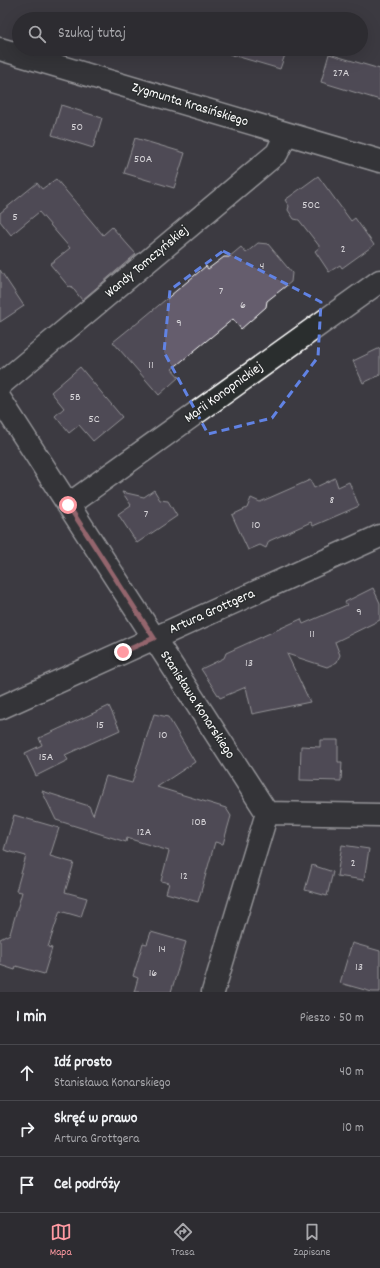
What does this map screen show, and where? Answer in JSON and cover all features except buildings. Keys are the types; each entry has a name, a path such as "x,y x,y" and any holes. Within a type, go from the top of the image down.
{"street":[{"name":"Zygmunta Krasińskiego","path":"0,49 12,53"},
{"name":"Zygmunta Krasińskiego","path":"24,56 380,161"},
{"name":"Wandy Tomczyńskiej","path":"0,385 277,154 286,134"},
{"name":"Marii Konopnickiej","path":"68,505 380,282"},
{"name":"Stanisława Konarskiego","path":"0,399 266,813"},
{"name":"Artura Grottgera","path":"0,708 380,536"},
{"path":"213,992 266,813 380,815"}],"highlighted area":[{"path":"223,251 321,302 318,357 272,418 208,434 164,352 170,290"}],"route":[{"path":"68,505 154,638 123,652"}]}
